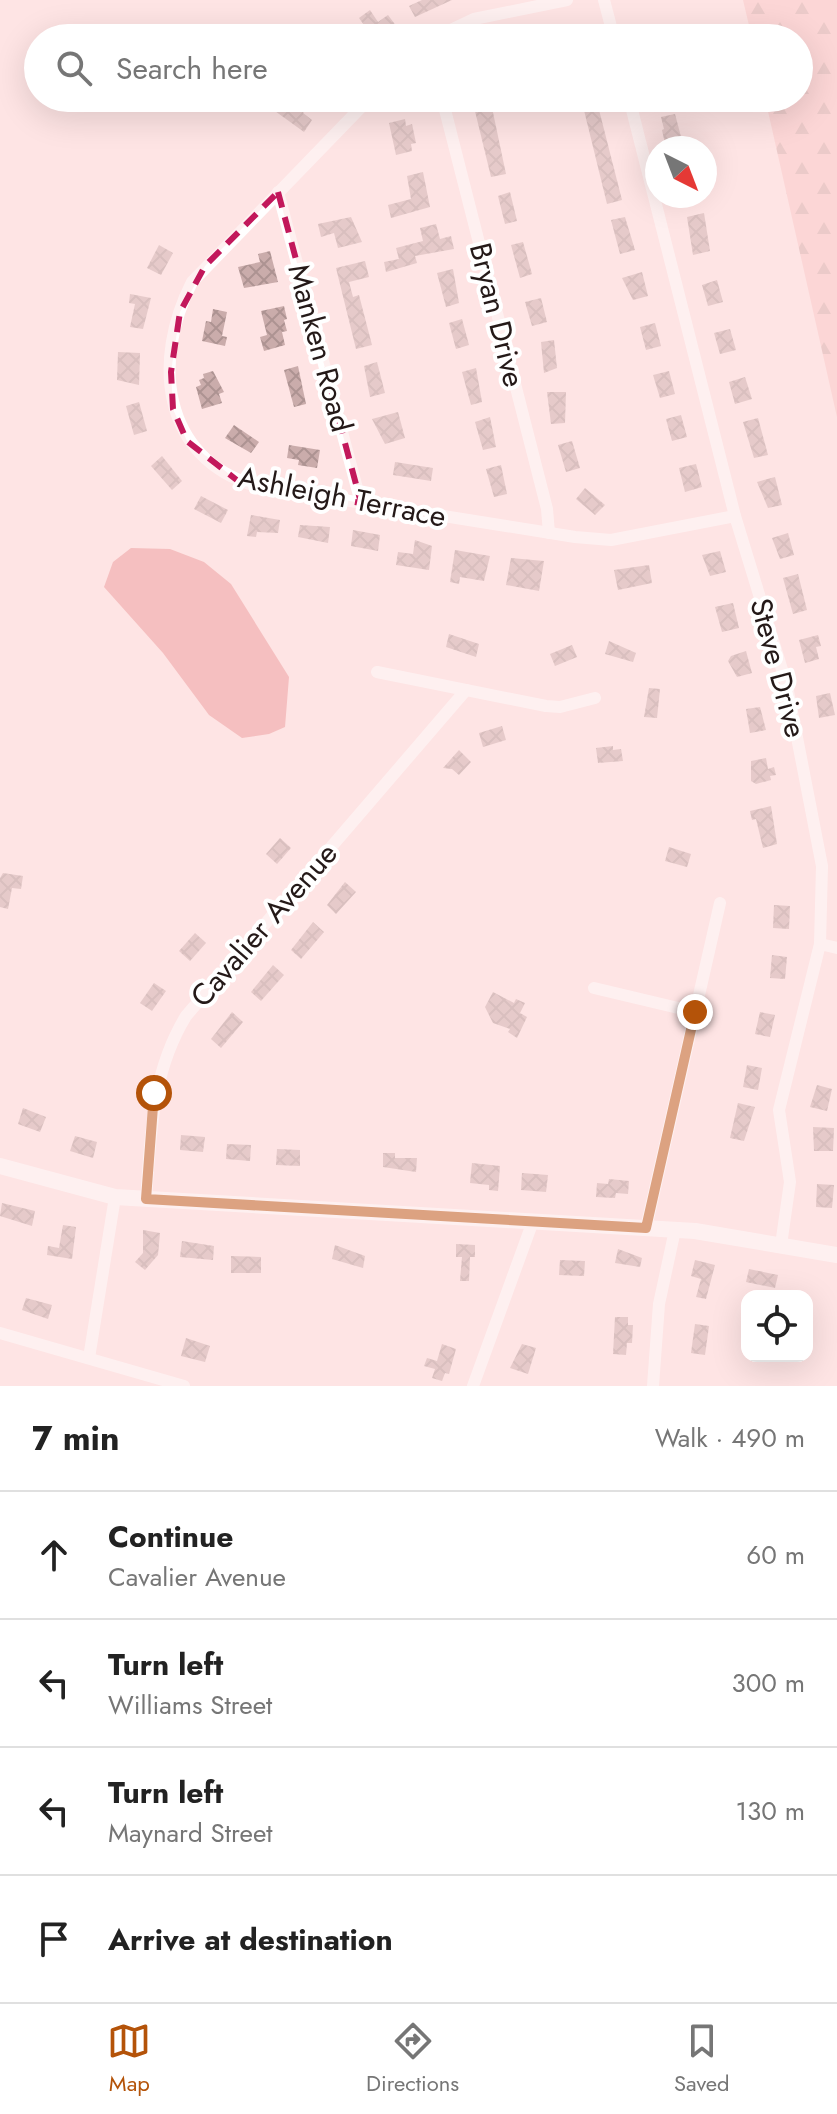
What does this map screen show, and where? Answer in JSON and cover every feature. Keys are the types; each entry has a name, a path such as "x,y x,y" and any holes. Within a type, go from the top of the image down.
{"street":[{"path":"463,24 474,19 567,0"},
{"path":"604,0 610,24"},
{"name":"Ashleigh Terrace","path":"356,112 205,266 185,297 171,372 173,409 187,441 211,464 238,481 549,533 611,540 735,516"},
{"name":"Bryan Drive","path":"446,112 547,509 549,533"},
{"name":"Steve Drive","path":"633,112 735,516 787,686 822,866 820,944 779,1110 790,1182 781,1245"},
{"name":"Manken Road","path":"278,192 361,503"},
{"path":"377,672 560,707 595,698"},
{"name":"Cavalier Avenue","path":"146,1199 154,1093 167,1050 186,1016 466,690"},
{"path":"646,1228 720,903"},
{"path":"820,944 837,948"},
{"path":"594,988 695,1012"},
{"path":"0,1166 115,1197 675,1230 837,1255"},
{"path":"89,1358 115,1197"},
{"path":"473,1386 533,1221"},
{"path":"653,1386 659,1304 675,1230"},
{"path":"0,1333 184,1386"}],"highlighted area":[{"path":"278,192 361,503 238,481 187,441 173,409 171,372 180,312 205,266"}],"green space":[{"path":"743,0 837,0 837,417 768,112 813,112 813,24 749,24"}],"shaded area":[{"path":"131,548 170,549 204,562 231,584 289,677 285,727 269,734 242,738 209,715 163,653 104,587 113,562"}],"building":[{"path":"422,0 452,0 415,17 409,6"},
{"path":"370,10 378,22 388,15 395,24 363,24 359,18"},
{"path":"276,112 304,112 312,120 304,132"},
{"path":"475,112 493,112 506,174 491,177"},
{"path":"584,112 600,112 622,200 607,204"},
{"path":"675,114 681,136 663,136 661,117"},
{"path":"405,119 406,126 412,124 416,143 411,144 412,151 396,155 389,123"},
{"path":"423,172 430,207 391,218 388,205 411,199 407,176"},
{"path":"510,192 517,221 505,224 498,196"},
{"path":"704,213 710,251 693,255 687,217"},
{"path":"351,217 362,242 338,248 334,233 321,237 318,224"},
{"path":"625,217 635,250 620,254 611,220"},
{"path":"436,224 440,239 451,236 454,249 415,256 417,263 386,272 384,262 399,259 396,248 423,241 420,228"},
{"path":"523,242 532,274 520,278 511,245"},
{"path":"159,245 173,253 161,275 147,268"},
{"path":"270,251 278,282 244,288 238,267 260,262 258,254"},
{"path":"365,261 369,277 349,282 353,297 359,295 372,345 356,349 336,268"},
{"path":"453,269 459,303 446,307 437,273"},
{"path":"642,272 648,296 633,300 622,278"},
{"path":"717,280 723,302 708,306 702,285"},
{"path":"130,294 151,298 143,329 130,327 135,304 129,303"},
{"path":"541,298 547,322 532,326 525,302"},
{"path":"284,306 287,331 282,332 285,345 264,351 260,337 267,335 261,311"},
{"path":"213,309 227,312 222,336 227,337 225,346 202,341 206,321 211,322"},
{"path":"462,319 469,345 456,349 449,323"},
{"path":"655,323 661,346 646,350 640,327"},
{"path":"730,329 736,350 720,354 714,333"},
{"path":"554,340 557,368 544,373 541,342"},
{"path":"118,352 140,353 139,385 117,380"},
{"path":"377,362 385,393 370,397 364,366"},
{"path":"298,366 306,404 294,407 284,370"},
{"path":"476,368 482,402 471,405 462,372"},
{"path":"213,371 224,392 219,394 222,403 202,409 196,387 201,385 199,380 204,378 203,374"},
{"path":"669,371 675,394 660,398 653,375"},
{"path":"745,377 752,399 735,404 729,382"},
{"path":"547,392 566,392 565,423 551,424"},
{"path":"139,402 147,431 134,435 126,406"},
{"path":"398,412 405,438 385,444 372,419"},
{"path":"681,415 687,437 672,441 666,419"},
{"path":"490,417 496,447 483,450 475,422"},
{"path":"758,418 768,455 754,458 743,422"},
{"path":"234,425 259,442 251,453 225,438"},
{"path":"572,441 580,468 566,472 558,445"},
{"path":"289,445 320,450 317,468 298,465 299,460 287,458"},
{"path":"162,456 182,481 172,490 151,466"},
{"path":"395,462 433,468 431,481 393,475"},
{"path":"696,464 702,487 685,492 679,468"},
{"path":"501,465 507,494 494,497 486,469"},
{"path":"775,477 782,505 768,508 757,482"},
{"path":"585,488 605,505 595,515 576,499"},
{"path":"201,496 228,510 221,523 194,509"},
{"path":"251,515 280,520 278,533 257,532 256,537 247,536"},
{"path":"300,525 330,527 328,543 298,537"},
{"path":"353,530 380,535 378,551 351,546"},
{"path":"788,533 794,555 780,559 772,538"},
{"path":"415,540 432,546 429,570 396,565 398,552 413,554"},
{"path":"455,550 490,556 484,581 460,577 459,584 450,582"},
{"path":"720,551 726,572 710,576 702,555"},
{"path":"511,558 544,561 539,591 506,585"},
{"path":"649,565 652,583 618,590 614,570"},
{"path":"798,574 807,610 793,614 783,578"},
{"path":"733,603 739,628 722,632 715,607"},
{"path":"449,634 479,644 476,657 446,647"},
{"path":"818,635 821,646 816,647 819,659 805,663 799,640"},
{"path":"609,641 636,653 633,662 605,654"},
{"path":"572,645 577,657 555,666 550,654"},
{"path":"746,651 752,673 737,677 728,661 731,656"},
{"path":"649,688 660,689 657,718 644,717"},
{"path":"830,693 835,715 819,718 816,696"},
{"path":"760,707 766,730 750,733 746,709"},
{"path":"502,726 506,740 483,747 479,733"},
{"path":"613,746 613,750 621,749 623,761 598,763 596,748"},
{"path":"459,750 471,762 459,775 452,769 443,768"},
{"path":"766,758 768,769 774,767 776,775 770,776 771,780 756,784 751,781 751,761"},
{"path":"771,806 777,844 763,848 756,819 752,820 750,811"},
{"path":"280,838 291,848 277,864 266,854"},
{"path":"669,847 691,854 687,867 665,861"},
{"path":"3,873 23,876 21,889 12,888 8,909 0,907 0,878"},
{"path":"345,882 356,892 336,914 327,905"},
{"path":"774,905 790,906 789,929 773,928"},
{"path":"313,922 324,932 301,959 291,950"},
{"path":"195,933 206,943 190,961 179,951"},
{"path":"772,955 787,957 785,979 770,978"},
{"path":"273,965 284,975 261,1001 251,992"},
{"path":"154,983 166,991 152,1011 140,1003"},
{"path":"493,992 514,1003 516,999 525,1003 520,1013 527,1017 517,1038 508,1032 510,1029 493,1023 485,1007"},
{"path":"232,1012 243,1022 221,1048 211,1039"},
{"path":"760,1012 775,1015 770,1037 755,1034"},
{"path":"747,1065 762,1068 758,1090 743,1087"},
{"path":"817,1085 832,1089 827,1111 810,1107"},
{"path":"738,1103 755,1107 744,1141 730,1138"},
{"path":"23,1108 46,1117 40,1132 18,1124"},
{"path":"813,1127 834,1128 833,1151 814,1151"},
{"path":"181,1135 205,1137 203,1152 180,1150"},
{"path":"75,1136 97,1142 93,1158 70,1151"},
{"path":"227,1144 251,1145 250,1161 226,1159"},
{"path":"277,1149 300,1150 300,1166 276,1165"},
{"path":"383,1153 395,1153 395,1158 417,1158 416,1172 383,1167"},
{"path":"472,1163 500,1166 498,1191 489,1190 489,1185 470,1183"},
{"path":"522,1173 548,1175 546,1192 521,1190"},
{"path":"609,1179 629,1181 628,1194 616,1193 615,1198 596,1197 597,1183 608,1184"},
{"path":"817,1184 834,1185 832,1208 816,1207"},
{"path":"2,1203 35,1211 32,1226 0,1216"},
{"path":"63,1225 76,1227 72,1259 47,1255 48,1246 59,1248"},
{"path":"143,1230 160,1233 158,1255 145,1270 135,1262 143,1253"},
{"path":"182,1241 214,1246 213,1260 180,1257"},
{"path":"456,1244 475,1245 475,1257 470,1257 469,1281 460,1281 462,1257 456,1257"},
{"path":"335,1245 365,1256 363,1268 332,1259"},
{"path":"618,1249 642,1258 640,1267 615,1263"},
{"path":"231,1256 261,1257 261,1273 231,1273"},
{"path":"560,1260 585,1261 584,1276 559,1275"},
{"path":"695,1260 715,1265 706,1299 696,1297 701,1279 691,1276"},
{"path":"749,1269 778,1275 775,1288 746,1282"},
{"path":"26,1298 52,1305 48,1319 22,1310"},
{"path":"615,1317 628,1317 628,1325 633,1325 632,1343 627,1343 626,1355 613,1354"},
{"path":"695,1324 709,1326 705,1355 691,1353"},
{"path":"186,1338 210,1346 205,1362 181,1356"},
{"path":"442,1344 456,1349 449,1374 445,1373 442,1381 432,1378 435,1369 424,1366 427,1358 437,1361"},
{"path":"522,1344 536,1348 528,1374 510,1368"}],"route":[{"path":"154,1093 146,1199 223,1206 335,1208 646,1228 695,1012"}]}
